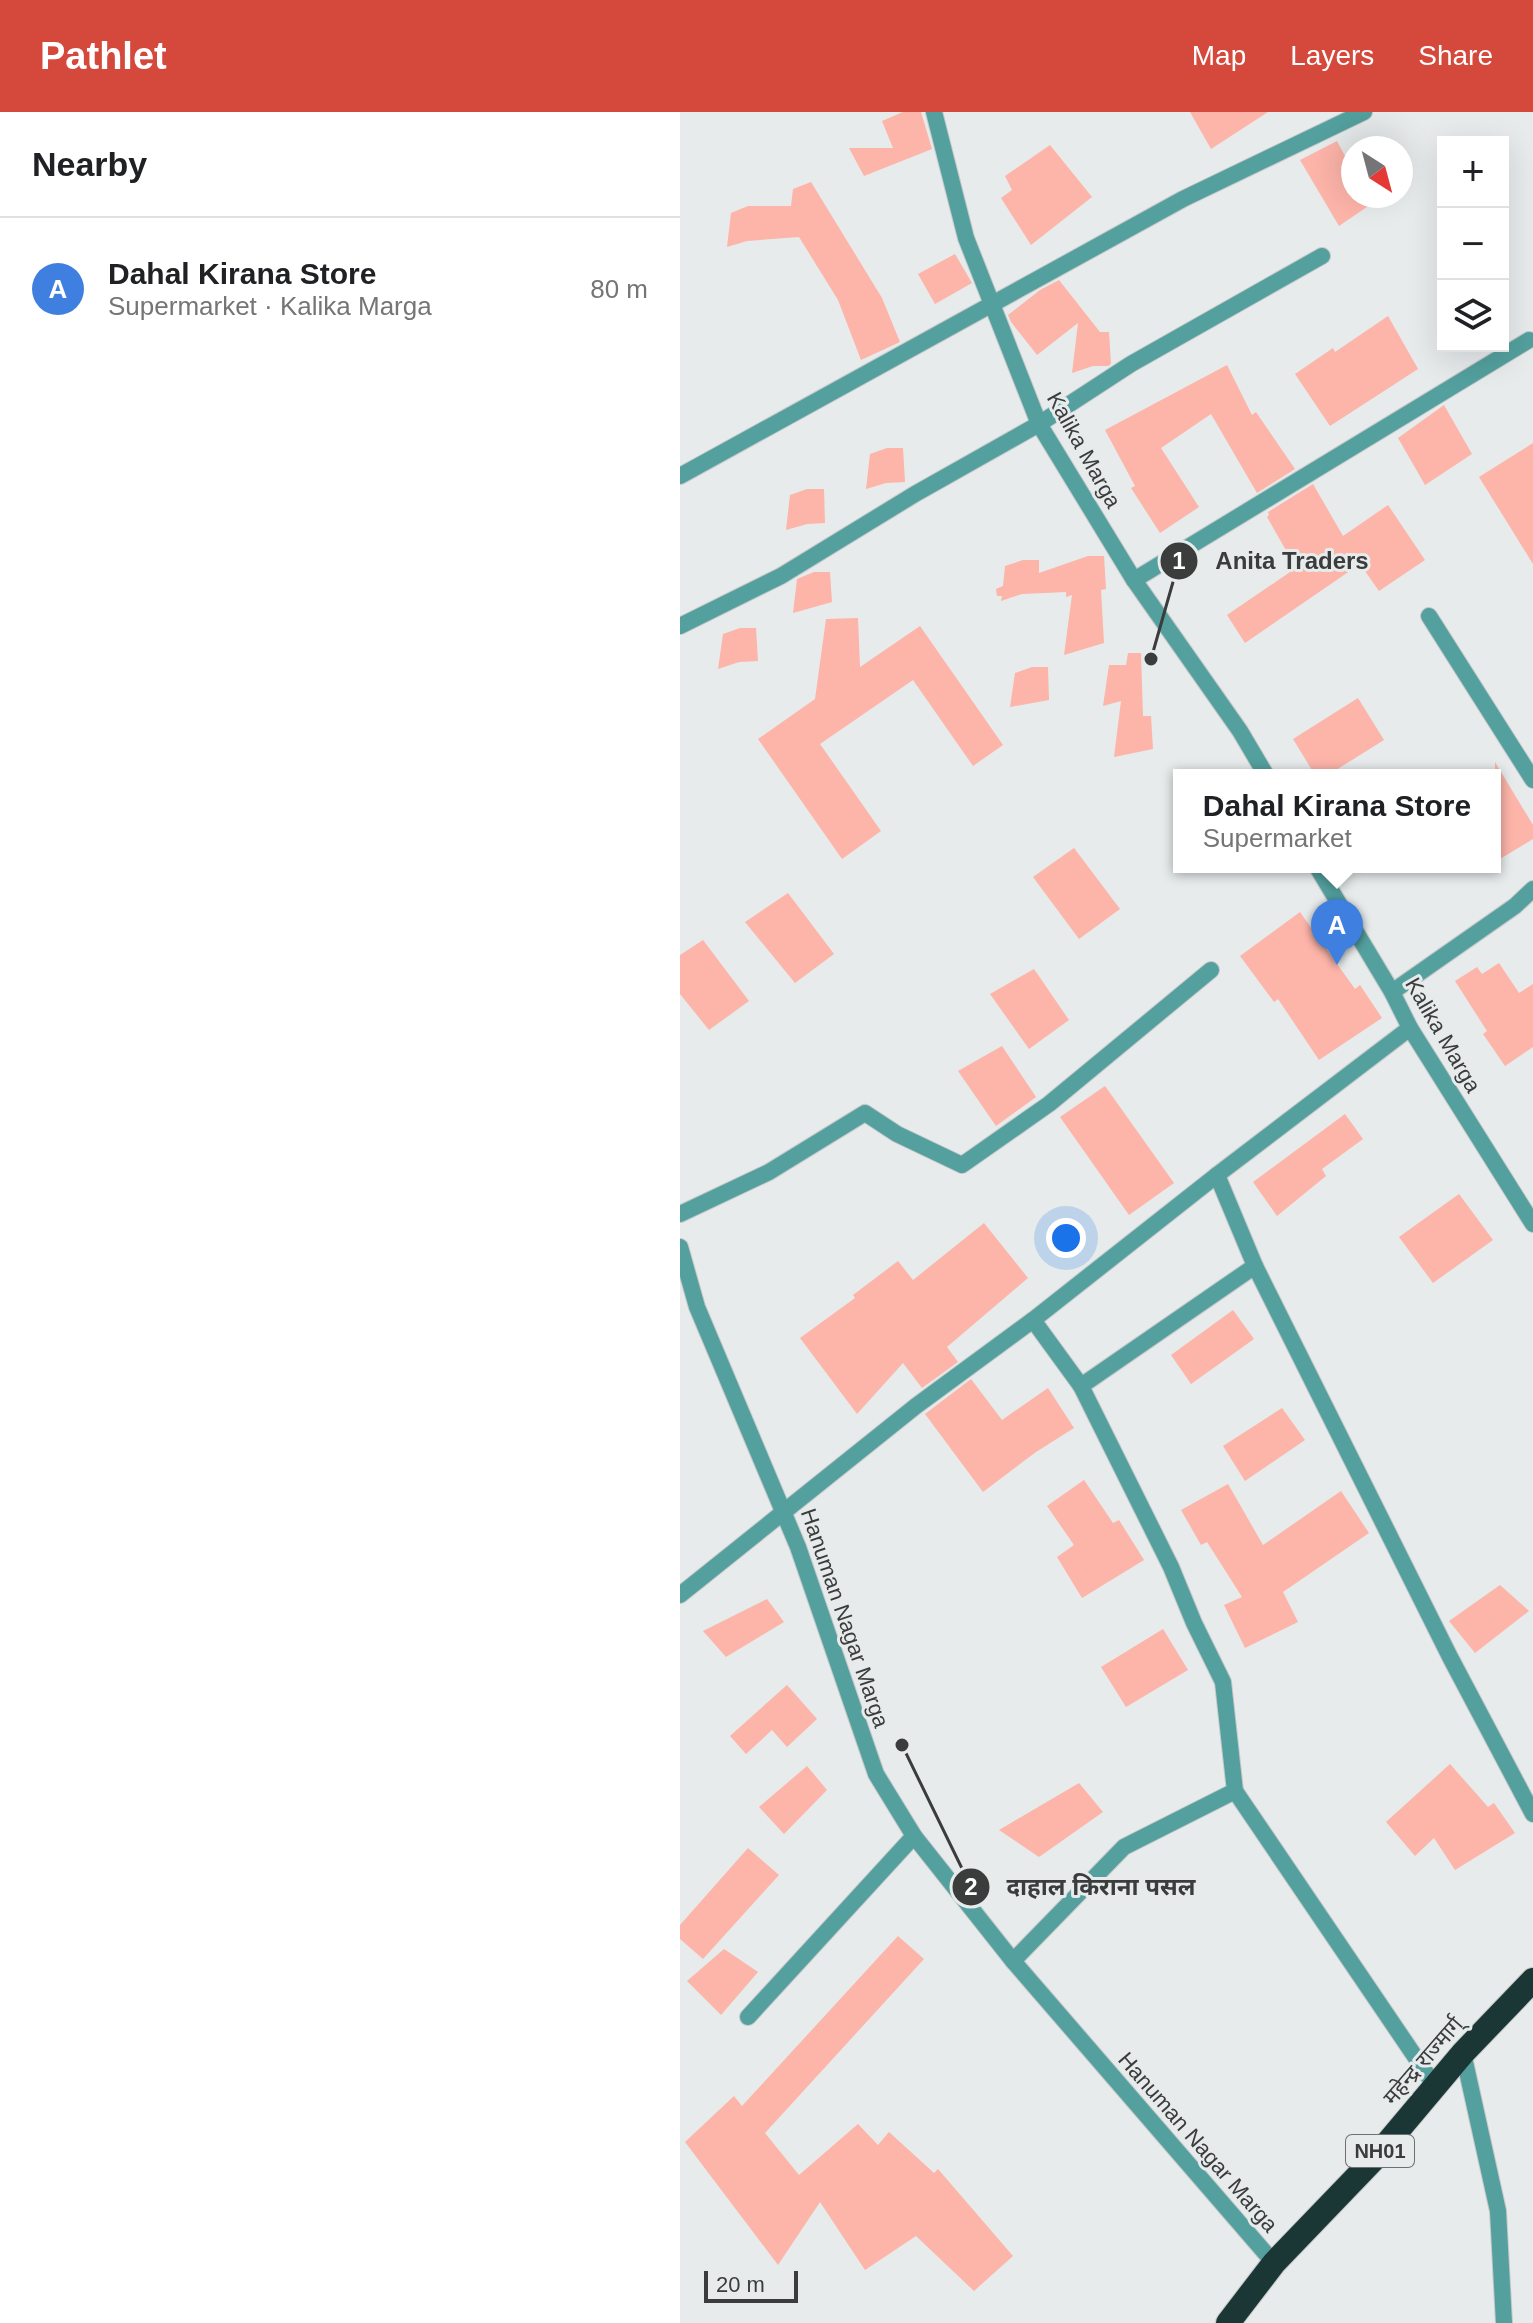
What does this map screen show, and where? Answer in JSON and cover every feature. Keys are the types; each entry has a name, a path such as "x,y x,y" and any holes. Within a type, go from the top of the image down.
{"highway":[{"name":"महेन्द्र राज्मार्ग्","path":"1228,2323 1274,2263 1373,2160 1463,2053 1533,1980"}],"street":[{"name":"Kalika Marga","path":"934,112 966,238 1039,424 1134,580 1240,731 1262,769"},
{"path":"680,476 1183,199 1364,112"},
{"path":"680,626 781,576 915,494 1039,424 1131,364 1322,256"},
{"path":"1134,580 1529,340"},
{"path":"1429,616 1533,780"},
{"name":"Kalika Marga","path":"1321,873 1410,1028 1533,1224"},
{"path":"1392,992 1515,906 1533,889"},
{"path":"680,1214 769,1172 865,1113 897,1134 962,1165 1049,1104 1211,970"},
{"path":"680,1595 916,1406 1033,1320 1410,1028"},
{"path":"1217,1175 1255,1266 1450,1657 1533,1814"},
{"name":"Hanuman Nagar Marga","path":"680,1247 697,1307 785,1512 876,1774 914,1836 1013,1961 1274,2263"},
{"path":"1081,1386 1255,1266"},
{"path":"1033,1320 1081,1386 1171,1567 1223,1682 1235,1791 1435,2086"},
{"path":"1013,1961 1124,1847 1235,1791"},
{"path":"748,2017 914,1836"},
{"path":"1463,2053 1498,2211 1504,2323"}],"building":[{"path":"903,112 921,112 932,149 864,176 849,148 893,148 882,121"},
{"path":"1190,112 1268,112 1211,149"},
{"path":"1337,141 1341,148 1341,208 1365,208 1339,226 1300,160"},
{"path":"1050,145 1092,197 1031,245 1001,198 1012,190 1005,176"},
{"path":"811,182 882,298 900,342 861,360 838,300 799,237 747,241 727,247 731,213 748,206 791,206 793,189"},
{"path":"955,254 972,283 935,304 918,274"},
{"path":"1059,280 1100,332 1109,332 1111,364 1108,366 1093,366 1072,373 1078,323 1037,355 1011,322 1008,315 1040,290"},
{"path":"1388,316 1418,369 1330,426 1295,374 1333,348 1335,352"},
{"path":"1227,365 1252,415 1256,412 1295,469 1257,493 1211,414 1161,448 1199,507 1160,533 1131,488 1135,486 1105,430"},
{"path":"1444,405 1472,454 1425,485 1398,438"},
{"path":"1533,443 1533,564 1479,477"},
{"path":"887,448 903,448 905,482 866,489 870,454"},
{"path":"1313,484 1343,536 1388,505 1425,560 1379,591 1360,564 1245,643 1227,615 1296,568 1267,517 1268,512"},
{"path":"807,489 824,489 825,523 786,530 790,495"},
{"path":"1088,556 1104,556 1106,589 1101,590 1104,643 1064,655 1072,595 1066,597 1066,592 1022,594 1001,601 1002,596 997,596 996,589 1003,586 1005,566 1023,560 1039,560 1039,573"},
{"path":"814,572 830,572 832,602 793,613 797,579"},
{"path":"858,618 860,667 920,626 1003,745 973,766 913,680 820,744 881,831 842,859 758,739 815,699 826,619"},
{"path":"740,628 756,628 758,661 739,662 718,669 723,634"},
{"path":"1128,653 1141,653 1143,716 1151,716 1153,749 1114,757 1121,701 1103,706 1109,665 1126,665"},
{"path":"1032,667 1048,667 1049,700 1010,707 1015,673"},
{"path":"1358,698 1384,740 1338,769 1311,769 1293,739"},
{"path":"1501,772 1533,825 1533,839 1501,858"},
{"path":"1074,848 1120,909 1079,939 1033,877"},
{"path":"788,893 834,954 795,983 745,922"},
{"path":"1300,912 1355,989 1360,985 1382,1018 1319,1060 1278,999 1274,1002 1240,956"},
{"path":"703,940 749,1001 709,1030 680,994 680,955"},
{"path":"1499,963 1519,993 1533,984 1533,1047 1505,1066 1483,1034 1487,1031 1455,981 1477,967 1482,974"},
{"path":"1034,969 1069,1020 1029,1049 990,994"},
{"path":"1002,1046 1036,1097 996,1126 958,1071"},
{"path":"1105,1086 1174,1183 1129,1215 1060,1117"},
{"path":"1345,1114 1363,1139 1322,1169 1326,1176 1277,1216 1253,1182"},
{"path":"1459,1194 1493,1240 1433,1283 1399,1237"},
{"path":"984,1223 1028,1278 947,1347 958,1362 922,1388 903,1363 857,1414 800,1338 855,1298 853,1295 898,1261 913,1280"},
{"path":"1233,1310 1254,1339 1191,1384 1171,1355"},
{"path":"971,1379 1002,1420 1048,1388 1074,1428 983,1492 925,1414"},
{"path":"1282,1408 1305,1440 1245,1481 1223,1446"},
{"path":"1084,1480 1113,1523 1119,1520 1144,1560 1082,1598 1057,1557 1074,1545 1047,1506"},
{"path":"1228,1484 1263,1545 1341,1491 1369,1533 1283,1592 1298,1622 1245,1648 1224,1605 1242,1597 1207,1542 1201,1545 1181,1510"},
{"path":"1500,1585 1529,1611 1475,1653 1449,1621"},
{"path":"767,1599 784,1622 726,1657 703,1631"},
{"path":"1163,1629 1188,1670 1126,1707 1101,1667"},
{"path":"787,1685 817,1719 787,1747 772,1730 746,1754 730,1736"},
{"path":"1450,1764 1488,1807 1494,1803 1515,1833 1455,1870 1434,1838 1415,1856 1386,1822"},
{"path":"807,1766 827,1790 784,1834 759,1807"},
{"path":"1079,1783 1103,1812 1039,1857 999,1830"},
{"path":"748,1848 779,1875 703,1959 680,1939 680,1925"},
{"path":"898,1936 924,1959 765,2133 799,2175 858,2124 878,2145 889,2132 934,2173 938,2169 1013,2256 974,2291 916,2236 865,2270 820,2202 778,2265 685,2142 734,2096 742,2106"},
{"path":"724,1949 758,1972 721,2015 687,1981"}],"place":[{"name":"Anita Traders","path":"1151,659"},
{"name":"Dahal Kirana Store","path":"1337,965"},
{"name":"दाहाल किराना पसल","path":"902,1745"}]}
